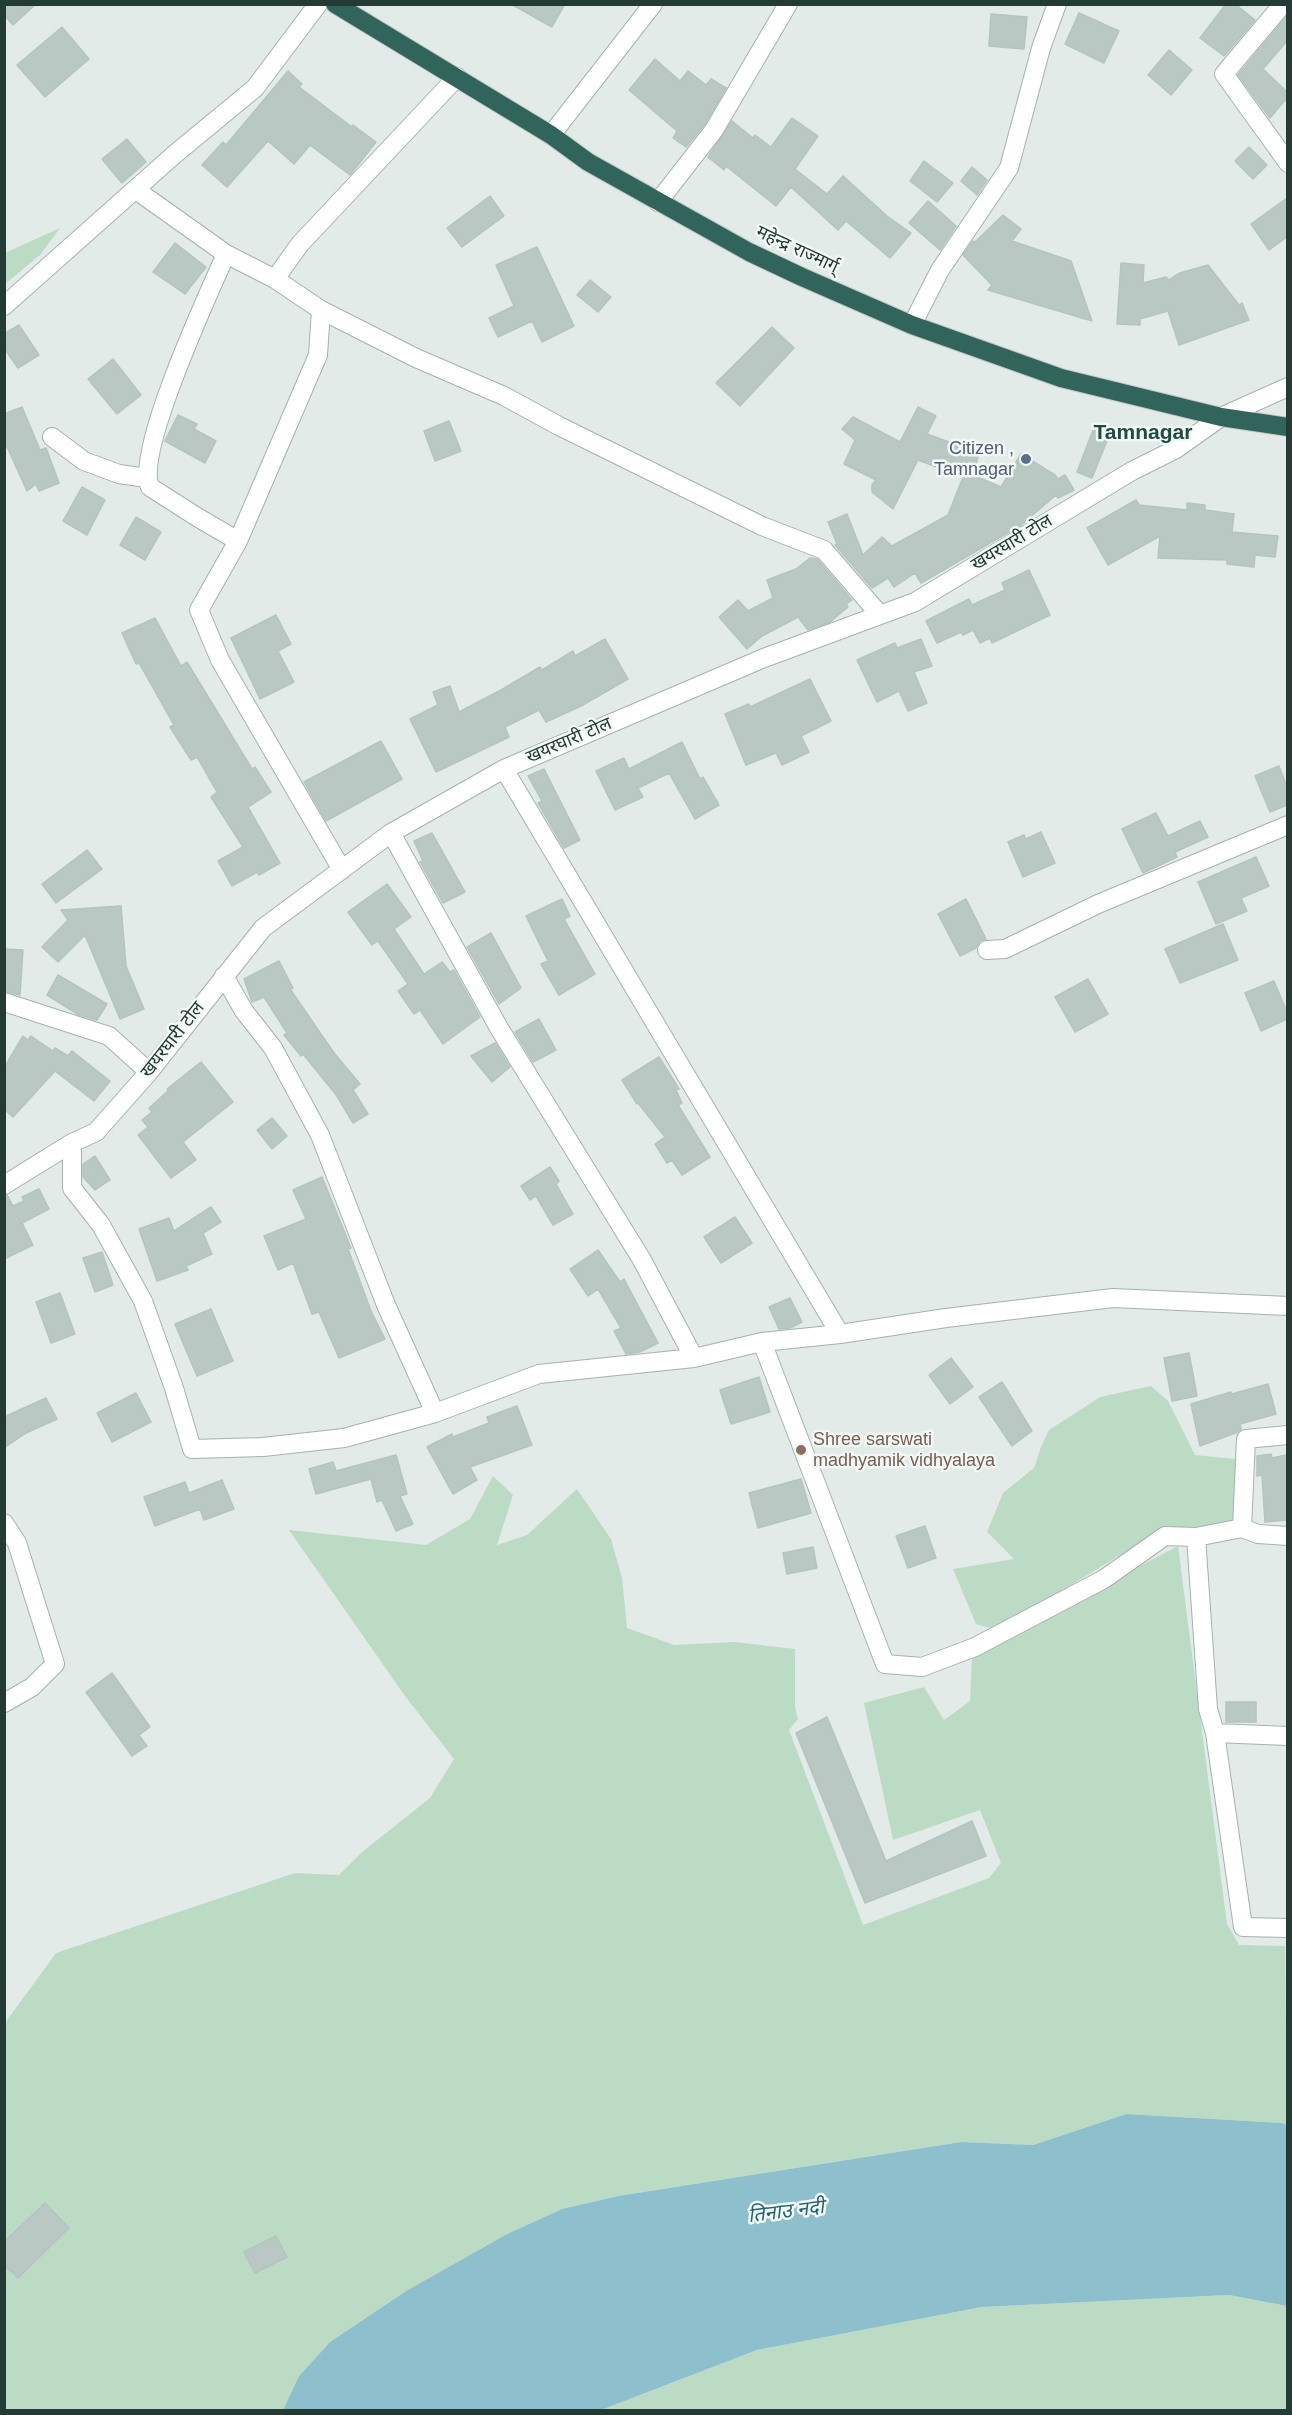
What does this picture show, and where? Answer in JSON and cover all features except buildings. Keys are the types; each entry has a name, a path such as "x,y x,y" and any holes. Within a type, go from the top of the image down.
{"highway":[{"name":"महेन्द्र राज्मार्ग्","path":"335,4 551,135 588,162 658,202 748,252 912,325 1061,378 1221,417 1287,427"}],"street":[{"path":"4,306 175,154 255,88 318,4"},
{"path":"551,135 653,4"},
{"path":"658,202 714,130 788,4"},
{"path":"912,325 940,270 1010,168 1041,48 1057,4"},
{"path":"1283,4 1224,74 1287,163"},
{"path":"275,279 300,244 456,77"},
{"path":"136,190 226,254 275,279 321,310 416,358 504,396 559,426 762,526 824,550 880,615"},
{"path":"226,254 186,347 152,440 147,478 150,487 238,541"},
{"path":"321,310 318,355 238,541 199,610 220,660 342,870"},
{"name":"खयरघारी टोल","path":"4,1185 72,1143 96,1132 149,1072 263,928 391,833 504,769 764,658 915,602 1132,471 1176,449 1221,417 1287,387"},
{"path":"52,437 84,460 119,474 147,478"},
{"path":"504,769 840,1334"},
{"path":"987,950 1005,949 1098,904 1287,825"},
{"path":"391,833 499,1028 642,1260 694,1358"},
{"path":"224,976 244,1011 273,1048 320,1135 386,1305 435,1413"},
{"path":"4,1002 109,1036 149,1072"},
{"path":"72,1143 72,1188 101,1225 143,1300 174,1388 192,1449 252,1448 344,1438 435,1413 539,1374 694,1358 762,1342 1113,1298 1287,1306"},
{"path":"762,1342 885,1664 922,1667 975,1647 1104,1579 1165,1536 1196,1537 1242,1528 1258,1534 1287,1536"},
{"path":"1242,1528 1246,1439 1287,1435"},
{"path":"4,1523 17,1543 55,1664 32,1687 4,1703"},
{"path":"1196,1537 1208,1709 1215,1734 1243,1927 1287,1928"},
{"path":"1215,1734 1287,1736"}],"green space":[{"path":"60,228 40,255 5,284 5,253"},
{"path":"1151,1386 1168,1401 1195,1455 1235,1459 1236,1521 1206,1529 1163,1529 997,1630 976,1624 953,1569 1014,1559 987,1532 1003,1493 1034,1468 1049,1430 1100,1397"},
{"path":"493,1476 513,1495 497,1545 527,1535 577,1489 611,1539 622,1578 627,1628 674,1645 735,1642 795,1649 795,1708 798,1719 789,1730 863,1925 989,1878 1001,1863 980,1810 893,1840 864,1703 924,1687 944,1720 970,1701 972,1659 1070,1608 1134,1569 1178,1546 1227,1924 1239,1945 1285,1946 1287,2125 1126,2114 1033,2145 961,2142 618,2196 562,2209 507,2234 406,2291 330,2342 299,2376 283,2410 5,2410 5,2023 56,1953 295,1873 339,1875 361,1853 430,1798 454,1759 405,1696 289,1530 426,1545 470,1519"},
{"path":"1229,2295 1287,2306 1287,2410 601,2410 757,2350 982,2307"}],"water":[{"name":"तिनाउ नदी","path":"1126,2114 1287,2125 1287,2306 1229,2295 982,2307 757,2350 601,2410 283,2410 299,2376 330,2342 406,2291 507,2234 562,2209 618,2196 961,2142 1033,2145"}],"place":[{"name":"Citizen , Tamnagar","path":"1026,459"},
{"name":"Shree sarswati madhyamik vidhyalaya","path":"801,1450"}],"district":[{"name":"Tamnagar","path":"1143,433"}]}
